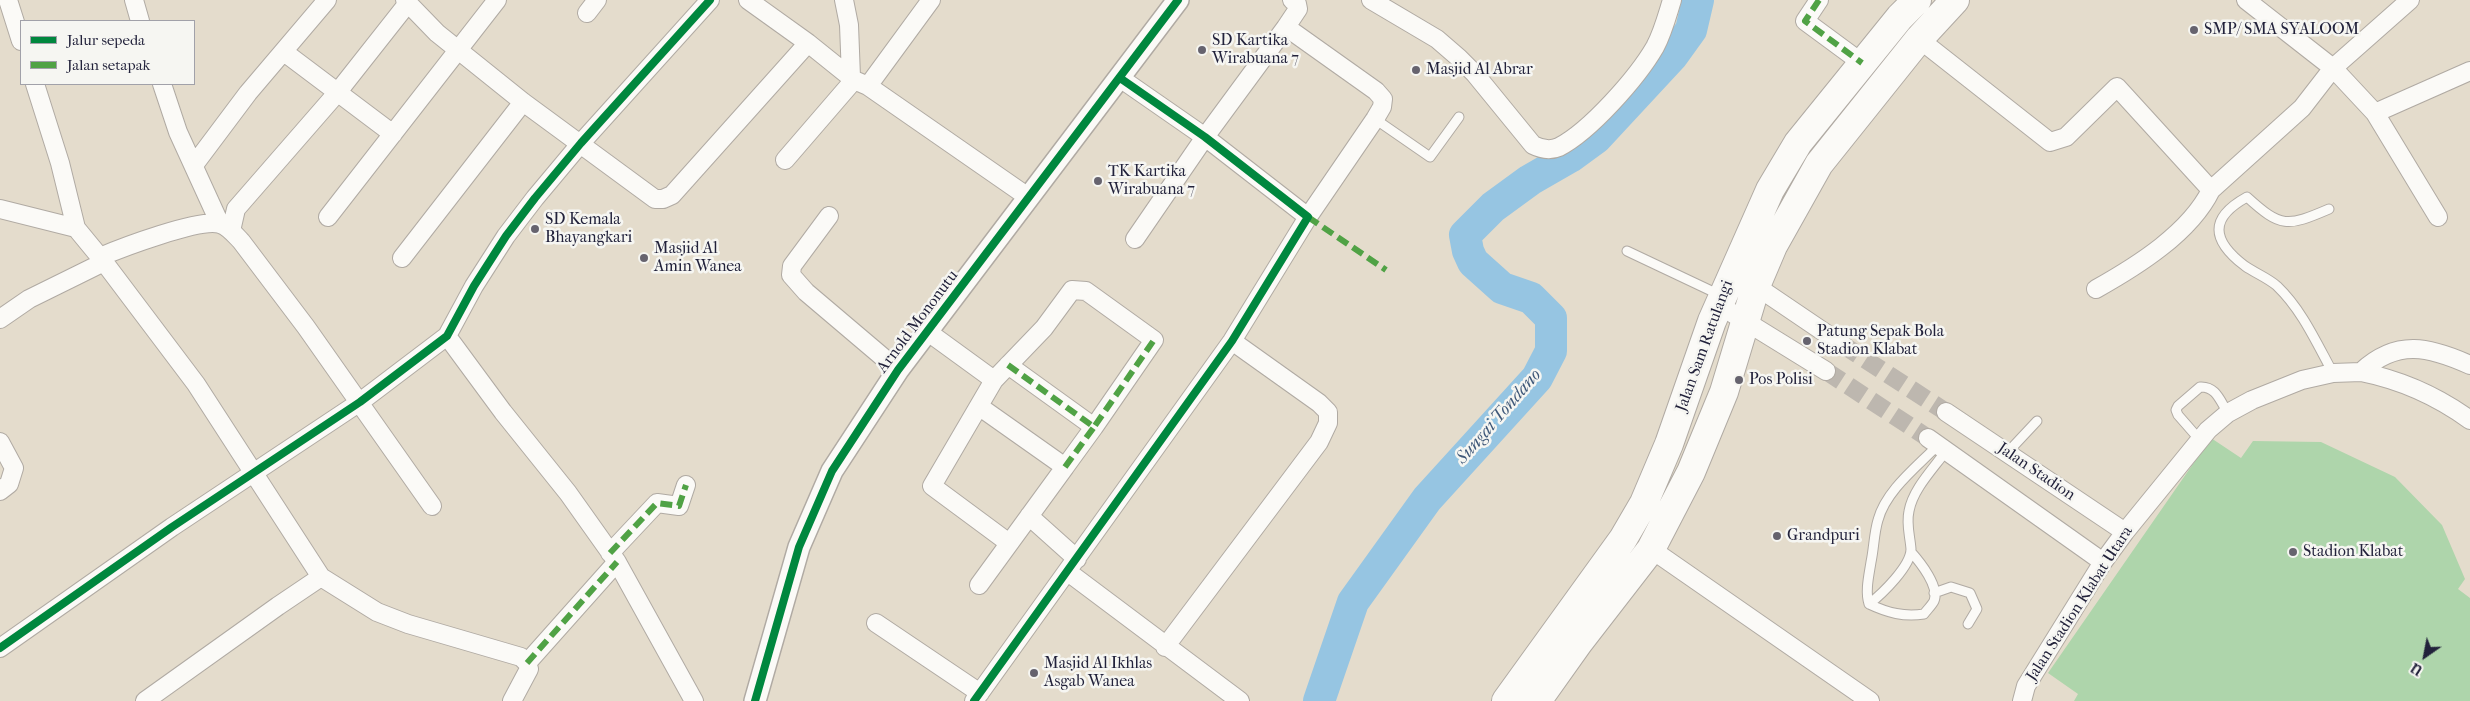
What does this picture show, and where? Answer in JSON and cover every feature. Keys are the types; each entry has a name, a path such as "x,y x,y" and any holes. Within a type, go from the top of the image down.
{"highway":[{"name":"Jalan Sam Ratulangi","path":"1506,701 1623,539 1644,502 1668,444 1732,270 1770,190 1798,142 1862,63 1917,0"},
{"path":"1537,701 1578,642 1651,549 1691,472 1724,392 1756,286 1773,246 1819,164 1919,39 1955,0"}],"street":[{"path":"8,0 20,38"},
{"path":"134,0 140,20"},
{"path":"194,166 248,93 327,0"},
{"path":"328,217 460,50 497,0"},
{"path":"0,648 253,472 360,402 447,336 474,286 506,236 581,143 710,0"},
{"path":"748,0 857,81 1028,197"},
{"path":"844,0 857,81"},
{"path":"785,160 931,0"},
{"name":"Arnold Mononutu","path":"755,701 799,547 832,471 898,370 1178,0"},
{"path":"1135,239 1205,137 1298,9 1297,4 1292,0"},
{"path":"1371,0 1437,39 1476,74 1533,144 1548,149 1558,148 1595,120 1630,80 1661,36 1672,0"},
{"path":"1819,0 1805,21 1862,63"},
{"path":"2246,0 2333,68 2375,112 2438,217"},
{"path":"2096,289 2132,269 2167,241 2198,211 2211,190 2302,108 2333,68 2410,0"},
{"path":"225,227 236,209 337,93 406,2 437,33 524,102 655,199 662,199 672,195 808,43"},
{"path":"876,623 977,697 1073,566 1232,341 1308,217 1382,107 1383,99 1376,91 1286,27"},
{"path":"1919,39 2050,142 2066,137 2117,87 2211,190"},
{"path":"284,52 393,134"},
{"path":"2375,112 2470,71"},
{"path":"1120,78 1205,137 1308,217"},
{"path":"35,85 60,163 76,228 102,259 196,384 321,578 377,612 408,624 506,652 527,663"},
{"path":"162,85 178,132 225,227 266,272 432,506"},
{"path":"402,258 524,102"},
{"path":"0,209 76,228"},
{"path":"829,216 792,266 791,275 806,292 898,370"},
{"path":"0,319 29,299 102,259 157,236 202,224 225,227"},
{"path":"1732,270 1842,345"},
{"path":"979,585 1094,427 1154,340 1086,291 1072,290 1044,328 994,380 980,407 932,486 1009,543"},
{"path":"1720,301 1746,321 1826,371"},
{"path":"928,332 994,380"},
{"path":"447,336 503,412 568,493 614,557 694,701"},
{"path":"1165,647 1319,442 1328,423 1328,412 1319,403 1232,341"},
{"path":"2361,372 2374,359 2414,348 2439,351 2470,365"},
{"path":"1008,365 1094,427"},
{"name":"Jalan Stadion Klabat Utara","path":"2022,701 2026,686 2103,562 2200,439 2228,413 2252,400 2302,380 2333,372 2361,372 2411,386 2446,403 2470,420"},
{"path":"980,407 1065,467"},
{"name":"Jalan Stadion","path":"1946,412 2125,532"},
{"path":"0,442 14,468 13,478 0,491"},
{"name":"Jalan Stadion","path":"1937,445 2103,562"},
{"path":"512,701 528,673 527,663 658,503 679,506 686,485"},
{"path":"1029,516 1073,566 1165,647 1240,701"},
{"path":"1651,549 1862,699"},
{"path":"145,701 278,606 321,578"}],"lane":[{"path":"1375,119 1430,157 1459,117"},
{"path":"2329,209 2300,221 2286,223 2266,214 2247,196 2228,210 2219,221 2218,230 2220,238 2231,252 2244,265 2276,286 2303,317 2333,372"},
{"path":"1627,251 1720,301"},
{"path":"2200,439 2178,415 2176,410 2178,406 2200,386 2206,386 2212,388 2228,413"},
{"path":"2008,453 2037,421"},
{"path":"1937,445 1909,509 1907,522 1911,552 1924,567 1934,592 1934,600 1924,614 1908,617 1885,611 1869,604 1867,598 1878,518 1888,500 1937,445"},
{"path":"1869,604 1894,582 1911,552"},
{"path":"1934,592 1951,587 1970,593 1977,609 1968,624"}],"green space":[{"name":"Stadion Klabat","path":"2211,438 2241,458 2253,441 2321,442 2395,477 2442,525 2465,579 2458,589 2470,598 2470,701 2074,701 2078,694 2048,673"}],"waterway":[{"name":"Sungai Tondano","path":"1319,701 1353,602 1427,499 1537,378 1551,351 1551,318 1531,298 1502,288 1473,262 1468,251 1465,235 1493,207 1530,180 1570,157 1596,138 1673,55 1691,30 1698,0"}],"tunnel":[{"path":"1843,345 1946,412"},
{"path":"1826,371 1928,438"}],"marked path":[{"path":"1819,0 1805,21 1862,63"},
{"path":"1308,217 1386,270"},
{"path":"1008,365 1094,427 1154,340"},
{"path":"1065,467 1094,427"},
{"path":"610,553 657,503 679,506 686,485"},
{"path":"527,663 617,562"}],"cycle path":[{"path":"0,648 172,527 360,402 447,336 474,286 506,236 535,198 581,143 710,0"},
{"path":"755,701 799,547 832,471 898,370 1178,0"},
{"path":"974,701 1232,341 1308,217 1205,137 1120,78"}],"place":[{"name":"SMP/ SMA SYALOOM","path":"2194,30"},
{"name":"SD Kartika Wirabuana 7","path":"1202,50"},
{"name":"Masjid Al Abrar","path":"1416,70"},
{"name":"TK Kartika Wirabuana 7","path":"1098,181"},
{"name":"SD Kemala Bhayangkari","path":"535,229"},
{"name":"Masjid Al Amin Wanea","path":"644,258"},
{"name":"Patung Sepak Bola Stadion Klabat","path":"1807,341"},
{"name":"Pos Polisi","path":"1739,380"},
{"name":"Grandpuri","path":"1777,536"},
{"name":"Stadion Klabat","path":"2293,552"},
{"name":"Masjid Al Ikhlas Asgab Wanea","path":"1034,673"}]}
